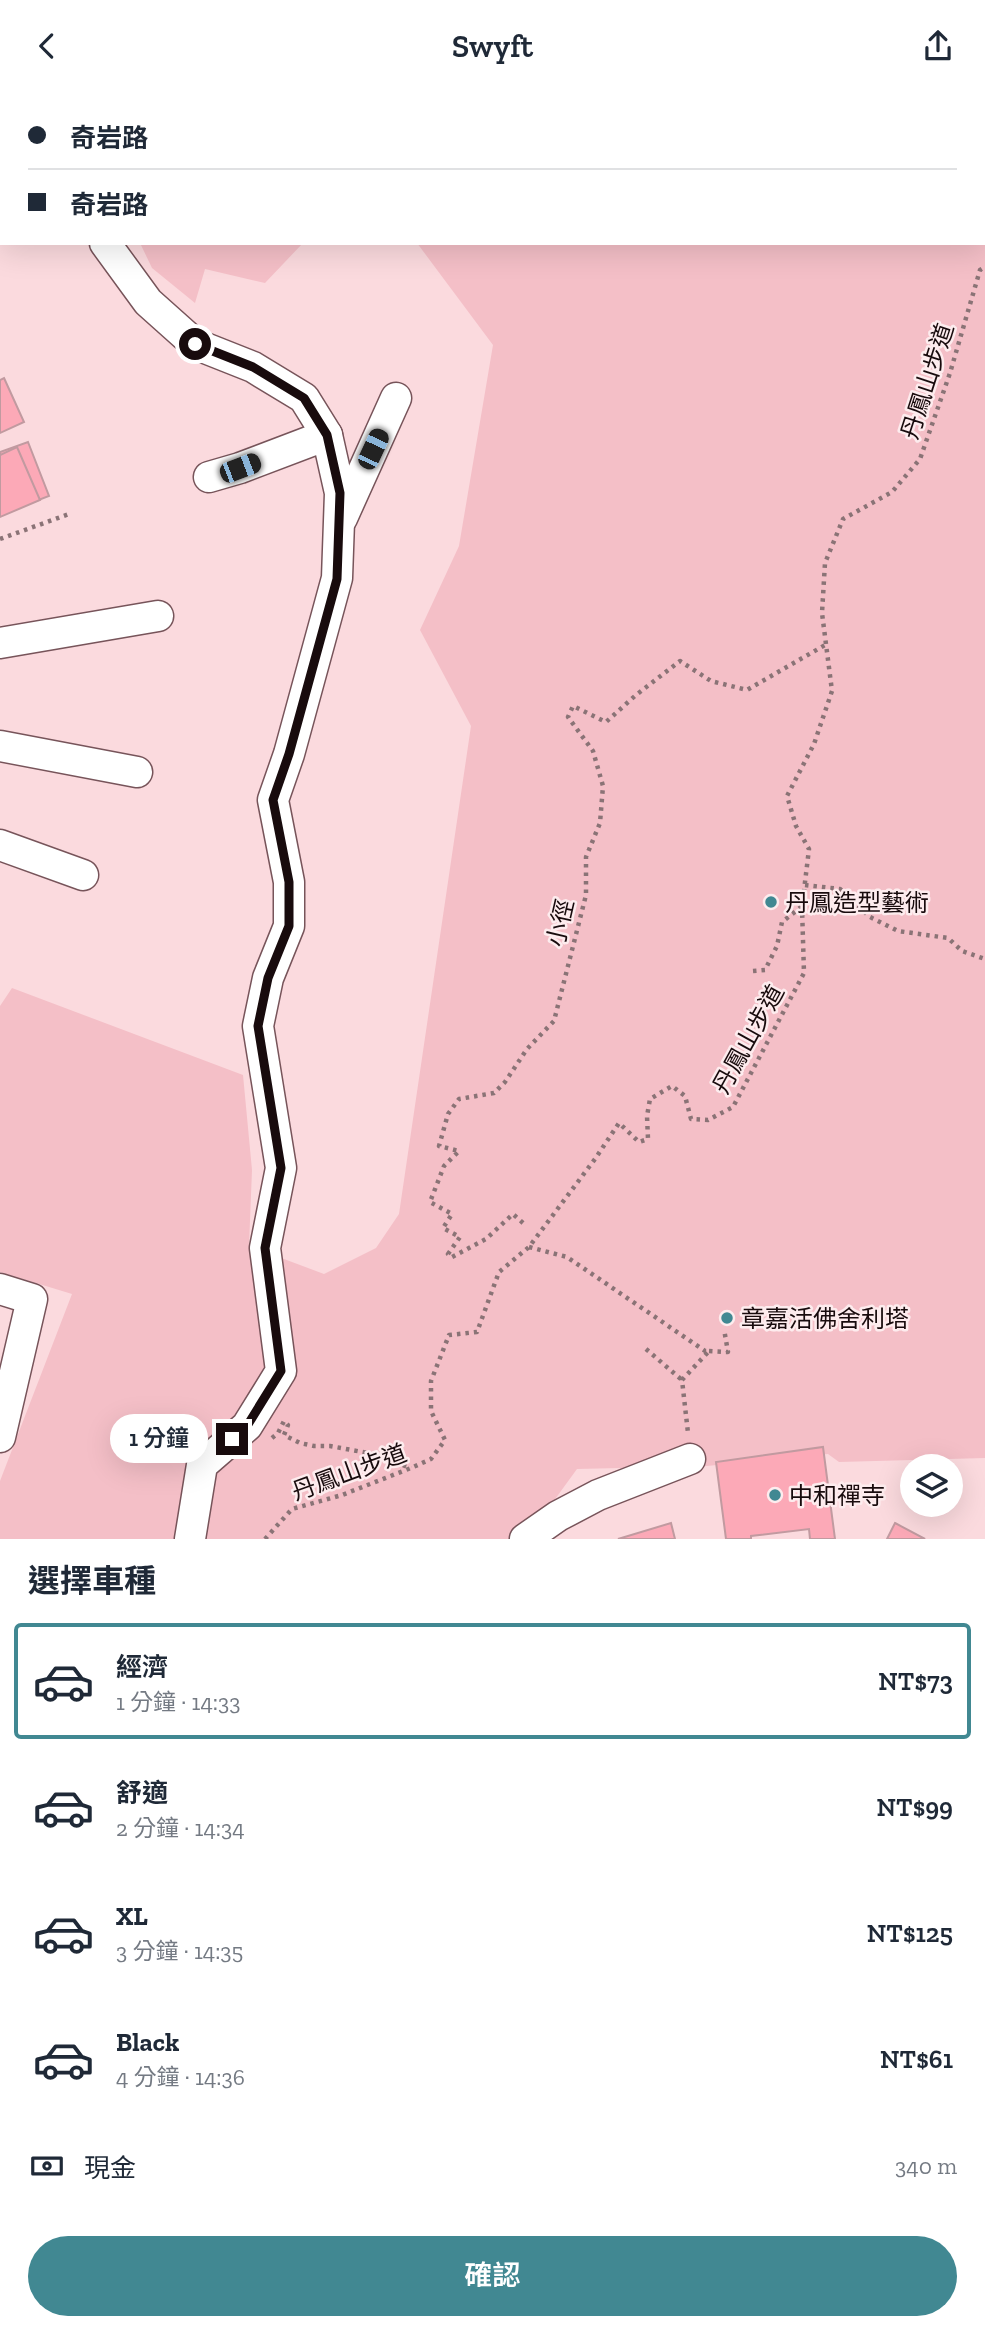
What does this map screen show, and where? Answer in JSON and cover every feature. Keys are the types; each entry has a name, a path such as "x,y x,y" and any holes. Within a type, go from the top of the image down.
{"lane":[{"path":"106,245 148,302 195,344 253,367 304,398 327,435 340,493 337,579 289,754 273,800 289,882 289,926 268,978 258,1026 281,1168 265,1248 281,1371 247,1426 202,1465 190,1539"},
{"path":"339,524 397,398"},
{"path":"209,477 327,435"},
{"path":"0,643 158,616"},
{"path":"0,746 137,772"},
{"path":"0,845 83,875"},
{"path":"0,1289 32,1299 0,1437"},
{"path":"525,1539 558,1516 598,1495 691,1459"}],"path":[{"name":"丹鳳山步道","path":"265,1539 292,1509 342,1495 431,1459 445,1440 430,1411 431,1381 449,1335 477,1332 499,1272 529,1247 619,1123 639,1142 648,1139 647,1116 650,1099 672,1086 685,1096 691,1119 708,1120 733,1107 804,973 802,907 809,849 796,826 787,796 814,744 832,691 822,613 825,562 843,519 892,492 920,459 950,373 980,269 985,267"},
{"path":"0,539 69,514"},
{"name":"小徑","path":"523,1223 513,1214 486,1239 452,1257 449,1254 460,1237 443,1228 452,1215 430,1202 444,1166 460,1151 439,1146 448,1114 459,1099 494,1093 527,1049 554,1021 586,895 586,857 600,823 603,786 593,751 568,717 573,706 606,722 680,661 711,681 747,690 825,645"},
{"path":"805,885 840,889 870,918 898,931 948,938 962,951 985,959"},
{"path":"753,971 765,970 777,946 782,922 802,907"},
{"path":"529,1247 567,1257 705,1351 727,1352 724,1329"},
{"path":"646,1349 682,1380 691,1459"},
{"path":"682,1380 709,1351"},
{"path":"264,1445 278,1433 284,1421 288,1425 284,1435 300,1443 368,1453 411,1468"}],"shaded area":[{"path":"141,245 301,245 265,283 205,269 195,303 152,268"},
{"path":"418,245 985,245 985,1458 963,1459 963,1454 900,1454 900,1460 839,1462 828,1454 707,1466 577,1469 526,1539 0,1539 0,1481 72,1294 0,1272 0,1006 12,988 243,1075 252,1170 249,1246 324,1274 376,1248 399,1214 471,726 420,630 459,546 493,345"}],"building":[{"path":"4,378 24,422 0,433 0,380"},
{"path":"28,442 49,496 5,513 0,500 0,452"},
{"path":"17,447 40,500 0,517 0,455"},
{"name":"中和禪寺","path":"823,1447 835,1539 810,1539 809,1529 751,1536 751,1539 726,1539 716,1462"},
{"path":"671,1523 675,1539 618,1539"},
{"path":"895,1523 925,1539 887,1539"}],"place":[{"name":"丹鳳造型藝術","path":"771,902"},
{"name":"章嘉活佛舍利塔","path":"727,1318"},
{"name":"中和禪寺","path":"775,1495"}],"route":[{"path":"195,344 253,367 304,398 327,435 340,493 337,579 289,754 273,800 289,882 289,926 268,978 258,1026 281,1168 265,1248 281,1371 247,1426 232,1439"}]}
